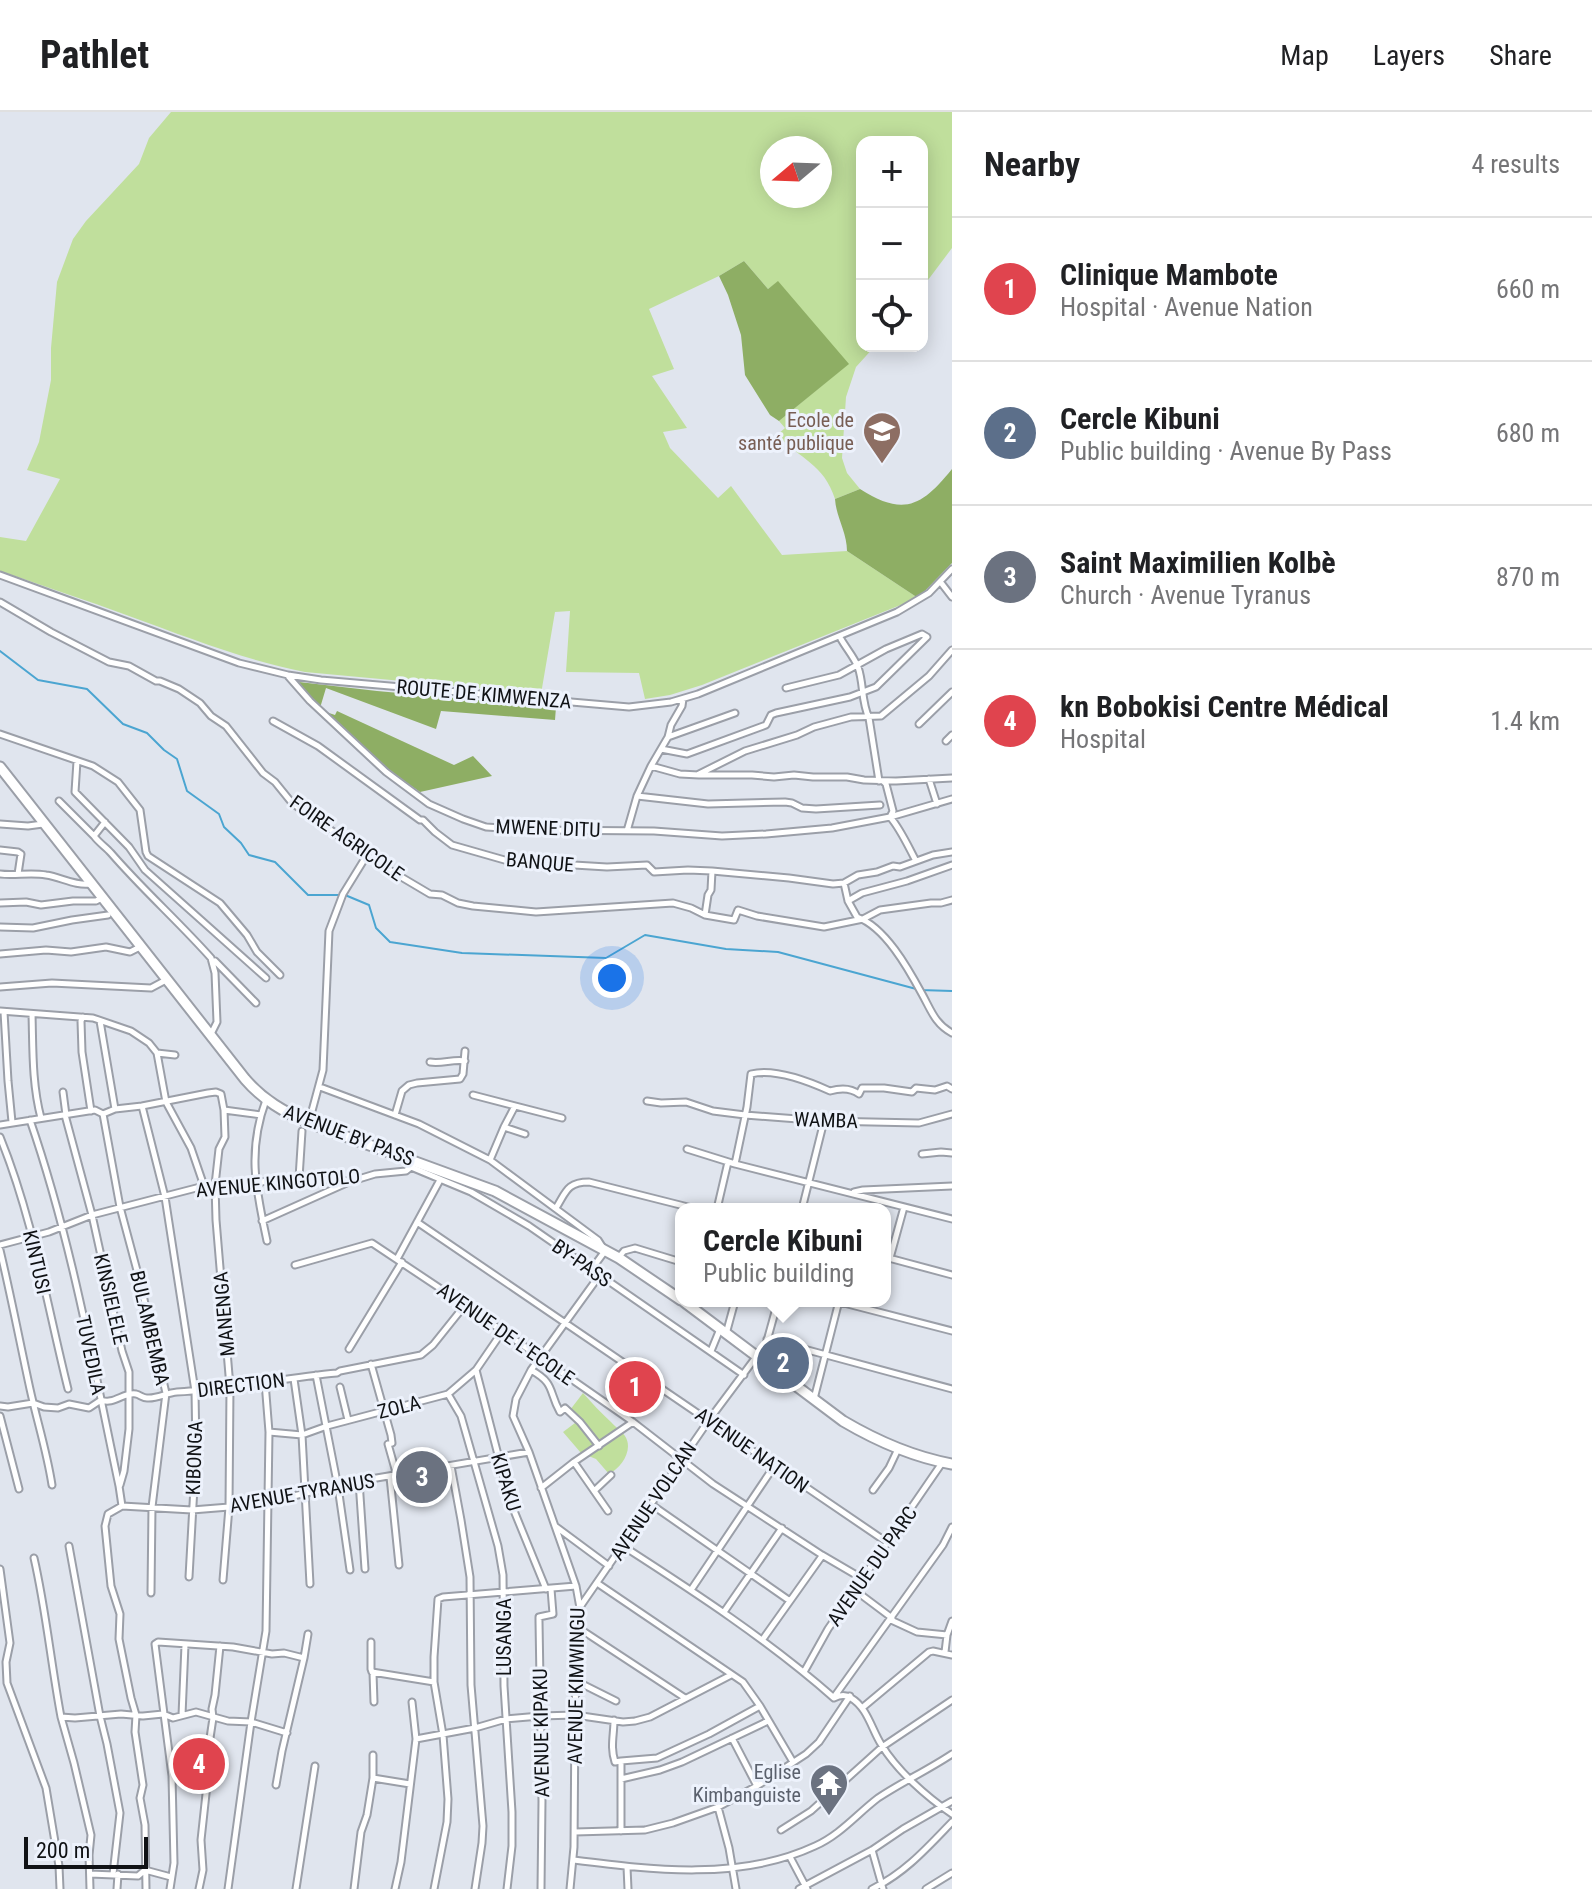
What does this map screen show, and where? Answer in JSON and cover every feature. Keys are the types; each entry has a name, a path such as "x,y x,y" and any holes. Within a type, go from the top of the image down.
{"highway":[{"name":"AVENUE BY PASS","path":"0,767 7,780 249,1084 266,1100 306,1127 495,1191 619,1258 675,1295"},
{"name":"AVENUE BY PASS","path":"692,1307 857,1429 898,1448 947,1463"}],"street":[{"name":"ROUTE DE KIMWENZA","path":"0,575 239,663 288,675 625,707 683,699 897,612 929,593 952,569"},
{"path":"942,584 952,597"},
{"name":"FOIRE AGRICOLE","path":"0,602 109,662 129,666 179,689 197,701 233,733 290,802 381,865 429,893 473,906 536,912 673,903 705,915"},
{"path":"661,749 687,754 766,725 771,715 776,713 850,697 876,687 927,637 922,634 903,641 839,675 786,688"},
{"path":"841,639 857,664 881,781 893,811 890,817 916,861"},
{"path":"699,775 745,751 814,727 851,717 881,716 929,676 952,650"},
{"name":"MWENE DITU","path":"288,675 310,701 384,771 429,804 486,827 654,831 722,836 766,834 823,830 890,817 952,799"},
{"path":"919,724 952,692"},
{"path":"627,831 637,796 668,737 683,699"},
{"path":"668,737 735,713"},
{"name":"BANQUE","path":"273,721 318,746 423,820 452,845 465,850 511,861 607,867 647,865 654,872 712,871 844,883"},
{"path":"0,734 93,766 118,782 140,810 148,856 220,903 257,952 280,975"},
{"path":"946,741 952,735"},
{"path":"77,761 75,792 129,847 153,878 266,978"},
{"path":"651,766 679,774 699,775 794,775 881,781 952,778"},
{"path":"929,779 937,804"},
{"path":"637,796 708,804 785,802 816,809 880,805"},
{"path":"59,801 256,1003"},
{"path":"94,836 105,822"},
{"path":"0,824 44,824"},
{"path":"0,850 21,854 18,874"},
{"path":"952,852 858,875 844,883 848,901 857,917 881,933 915,981 939,1025 952,1033"},
{"path":"299,1178 306,1127 320,1087 324,1064 329,931 343,894 367,855"},
{"path":"848,901 862,893 952,865"},
{"path":"712,871 705,915 734,920 738,910 824,927 863,919 880,910 952,900"},
{"path":"0,874 48,875 81,885 90,884"},
{"path":"0,903 41,905 102,898"},
{"path":"0,927 37,928 108,915"},
{"path":"0,954 46,950 71,952 106,947 130,952 141,947"},
{"path":"211,958 215,973 217,1022 211,1034"},
{"path":"0,987 52,983 151,988 166,979"},
{"path":"12,1122 2,1012 83,1017 131,1031 149,1043 157,1053 166,1102 191,1148 204,1186"},
{"path":"32,1014 34,1082 41,1118"},
{"path":"83,1017 82,1052 91,1111"},
{"path":"100,1021 115,1109"},
{"path":"395,1115 400,1096 413,1083 460,1079 465,1051"},
{"path":"157,1053 175,1055"},
{"path":"430,1062 465,1061"},
{"path":"719,1203 745,1115 751,1074 775,1072 830,1091 854,1090 859,1094 862,1088 871,1087 912,1092 916,1088 935,1090 947,1086 952,1089"},
{"path":"320,1087 419,1124 490,1160 598,1240 605,1251 591,1270"},
{"name":"KINSIELELE","path":"63,1092 129,1372 129,1429 119,1486"},
{"name":"MANENGA","path":"166,1102 219,1093 224,1110 225,1137 219,1149 215,1185 230,1387 229,1507 223,1580"},
{"path":"473,1095 562,1118"},
{"path":"266,1100 255,1145 255,1184 267,1241"},
{"name":"WAMBA","path":"647,1101 686,1102 700,1108 745,1115 824,1121 919,1123 952,1114"},
{"path":"0,1125 95,1110 103,1114 115,1109 166,1102"},
{"name":"KIBONGA","path":"142,1106 165,1197 195,1391 196,1451 189,1577"},
{"path":"490,1160 515,1106"},
{"path":"224,1110 261,1115"},
{"name":"BULAMBEMBA","path":"103,1114 120,1207 166,1393 152,1507 151,1593"},
{"name":"TUVEDILA","path":"30,1120 63,1226 122,1506"},
{"path":"804,1203 824,1121"},
{"path":"504,1127 525,1134"},
{"name":"KINTUSI","path":"0,1137 32,1237 68,1389"},
{"path":"687,1149 889,1203"},
{"path":"922,1154 952,1153"},
{"name":"AVENUE KINGOTOLO","path":"0,1247 92,1215 204,1186 299,1178 352,1181 375,1174 406,1171 412,1164"},
{"name":"BY-PASS","path":"412,1164 489,1201 529,1226 744,1375"},
{"path":"349,1349 440,1180"},
{"path":"262,1221 352,1181"},
{"path":"556,1208 570,1186 580,1182 675,1204"},
{"path":"853,1193 952,1186"},
{"path":"891,1203 952,1219"},
{"path":"891,1248 904,1207"},
{"name":"AVENUE NATION","path":"417,1222 888,1543"},
{"name":"AVENUE DE L'ECOLE","path":"295,1265 370,1243 633,1422 713,1484 863,1579"},
{"path":"0,1247 52,1485"},
{"path":"619,1258 624,1251 635,1248 675,1260"},
{"path":"891,1259 952,1275"},
{"name":"AVENUE KIMWINGU","path":"570,1889 575,1832 575,1715 580,1608 576,1586 529,1452 513,1416 517,1396 531,1370 599,1276"},
{"name":"DIRECTION","path":"0,1406 33,1403 44,1407 58,1408 69,1404 89,1408 101,1400 112,1402 128,1395 152,1398 166,1393 337,1373 414,1357 428,1351 465,1305"},
{"path":"711,1351 733,1307"},
{"name":"AVENUE VOLCAN","path":"580,1608 709,1420 759,1358 776,1307"},
{"path":"814,1400 837,1307"},
{"path":"861,1307 952,1331"},
{"name":"ZOLA","path":"269,1432 302,1435 448,1394 476,1370 502,1332"},
{"path":"767,1339 952,1389"},
{"path":"371,1364 392,1443 388,1444 399,1565"},
{"name":"KIPAKU","path":"476,1370 510,1501 549,1589"},
{"path":"531,1370 550,1384 560,1412 565,1408 599,1446"},
{"path":"316,1375 338,1487 350,1570"},
{"path":"294,1379 302,1435 310,1584"},
{"path":"228,1889 266,1631 269,1432 265,1382"},
{"path":"340,1387 348,1420"},
{"name":"LUSANGA","path":"448,1394 461,1416 498,1546 505,1592 503,1655 512,1812 507,1889"},
{"path":"0,1416 4,1444 19,1489"},
{"path":"541,1488 633,1422"},
{"path":"873,1490 889,1468 898,1448"},
{"name":"AVENUE TYRANUS","path":"122,1506 192,1510 267,1502 359,1481 529,1452"},
{"path":"574,1462 608,1511"},
{"name":"AVENUE DU PARC","path":"804,1672 828,1629 932,1476 947,1463"},
{"path":"691,1590 775,1465"},
{"path":"451,1466 469,1567 470,1670 483,1826 475,1889"},
{"path":"594,1491 611,1475"},
{"path":"359,1481 365,1569"},
{"path":"652,1505 790,1601"},
{"path":"122,1506 108,1514 105,1521 111,1586 120,1614 119,1639 136,1715 135,1732 143,1785 140,1798 145,1825 146,1889"},
{"path":"554,1525 609,1566"},
{"path":"834,1698 892,1619 952,1527"},
{"path":"724,1612 782,1528"},
{"path":"943,1545 952,1550"},
{"path":"69,1546 120,1813 117,1889"},
{"path":"623,1546 763,1639 834,1698"},
{"path":"763,1639 822,1555"},
{"path":"34,1558 61,1717 91,1835 90,1889"},
{"path":"0,1569 10,1643 6,1662 7,1683 46,1788 60,1889"},
{"path":"597,1583 743,1682 793,1763"},
{"path":"434,1889 447,1822 448,1799 443,1735 434,1682 436,1602 443,1597 576,1586"},
{"name":"AVENUE KIPAKU","path":"541,1889 539,1617 553,1614 549,1589"},
{"path":"856,1591 892,1619 917,1632 947,1635"},
{"path":"945,1652 952,1621"},
{"path":"577,1627 685,1698"},
{"path":"276,1785 308,1634"},
{"path":"371,1642 374,1702"},
{"path":"170,1889 174,1863 172,1776 155,1644 244,1648 304,1658"},
{"path":"182,1715 185,1645"},
{"path":"199,1889 203,1870 201,1840 212,1709 220,1646"},
{"path":"862,1709 929,1652 952,1655"},
{"path":"372,1672 434,1682"},
{"path":"416,1739 506,1719 540,1716 575,1715 635,1721 650,1717 731,1675"},
{"path":"576,1681 616,1701"},
{"path":"834,1698 850,1696 862,1709 882,1747 911,1780 952,1814"},
{"path":"575,1832 645,1830 718,1807 793,1763 819,1742 850,1696"},
{"path":"781,1830 811,1811 882,1747 952,1700"},
{"path":"395,1889 416,1739 412,1702"},
{"path":"614,1720 611,1746 615,1762 657,1758 760,1706"},
{"path":"61,1717 163,1714 173,1718 196,1712 213,1718 251,1722 287,1733"},
{"path":"621,1779 682,1762 768,1721"},
{"path":"732,1738 757,1786"},
{"path":"573,1860 676,1869 733,1868 790,1857 817,1846 878,1798 952,1754"},
{"path":"354,1889 361,1832 373,1778 373,1755"},
{"path":"621,1761 621,1831"},
{"path":"296,1889 315,1766"},
{"path":"373,1778 410,1784"},
{"path":"790,1857 804,1888 952,1801"},
{"path":"718,1807 736,1889"},
{"path":"872,1889 883,1886 910,1865 952,1822"},
{"path":"872,1850 883,1886"},
{"path":"627,1867 628,1889"},
{"path":"90,1874 138,1876 145,1870"},
{"path":"145,1870 171,1877"},
{"path":"926,1889 952,1873"}],"green space":[{"path":"171,112 952,112 952,248 928,280 928,136 856,136 856,352 870,352 856,367 846,397 842,458 847,473 860,489 835,499 818,470 777,435 785,428 779,421 848,364 778,282 768,289 744,261 649,309 674,369 652,376 687,428 663,432 670,448 718,498 731,486 782,555 847,551 918,598 702,685 645,699 639,673 566,672 570,611 555,612 541,694 305,672 282,667 0,571 0,537 26,541 60,479 27,470 39,442 51,380 57,282 73,239 139,164 149,138"},
{"path":"744,261 768,289 778,281 849,364 779,421 770,415 745,375 741,335 719,276"},
{"path":"952,469 952,563 918,598 847,551 835,499 860,489 889,503 911,503 931,492"},
{"path":"299,682 556,707 555,720 441,711 436,729 326,688 322,710 309,698"},
{"path":"323,711 335,715 337,711 454,765 473,756 492,776 420,792 384,767"},
{"path":"583,1393 627,1441 625,1458 609,1474 596,1459 581,1453 563,1432 575,1423 570,1410"}],"waterway":[{"path":"0,651 38,680 87,689 123,724 147,733 177,759 187,791 219,814 224,827 249,855 275,862 308,895 339,895"},
{"path":"345,895 369,905 376,928 390,942 462,953 606,958 645,935 726,949 778,952 920,990 952,991"}],"place":[{"name":"Ecole de santé publique","path":"882,465"},
{"name":"Cercle Kibuni","path":"783,1363"},
{"name":"Clinique Mambote","path":"635,1387"},
{"name":"Saint Maximilien Kolbè","path":"422,1477"},
{"name":"kn Bobokisi Centre Médical","path":"199,1764"},
{"name":"Eglise Kimbanguiste","path":"829,1817"}]}
